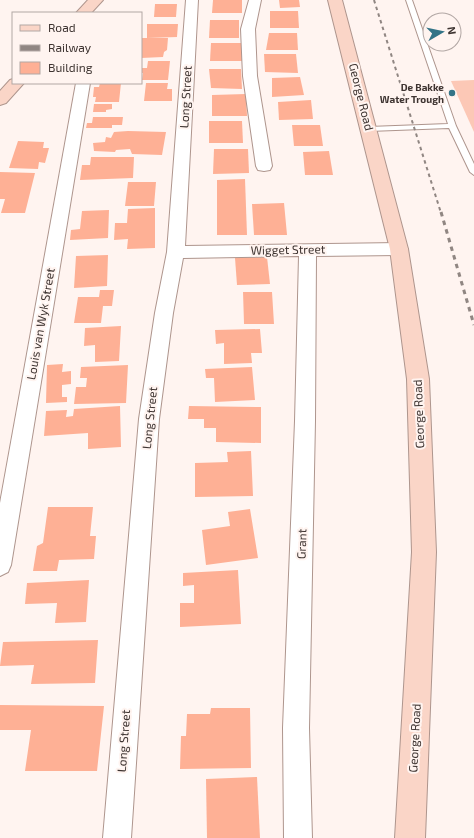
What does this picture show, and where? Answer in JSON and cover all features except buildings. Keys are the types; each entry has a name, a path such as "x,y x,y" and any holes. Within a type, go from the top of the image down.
{"street":[{"path":"84,12 96,0"},
{"name":"Long Street","path":"117,838 149,419 164,313 176,252 192,0"},
{"path":"255,0 248,29 250,76 264,166"},
{"name":"George Road","path":"335,0 399,249 418,379 424,552 410,838"},
{"path":"0,100 15,84"},
{"name":"Louis van Wyk Street","path":"0,565 83,84"},
{"name":"Wigget Street","path":"176,252 399,249"},
{"name":"Grant","path":"298,838 296,728 305,421 308,250"}],"lane":[{"path":"409,0 452,126 474,172"},
{"path":"369,129 452,126"}],"shaded area":[{"path":"474,80 474,132 451,81"}],"railway":[{"path":"374,0 441,213"},
{"path":"441,212 474,325"}],"place":[{"name":"De Bakke Water Trough","path":"452,93"}]}
